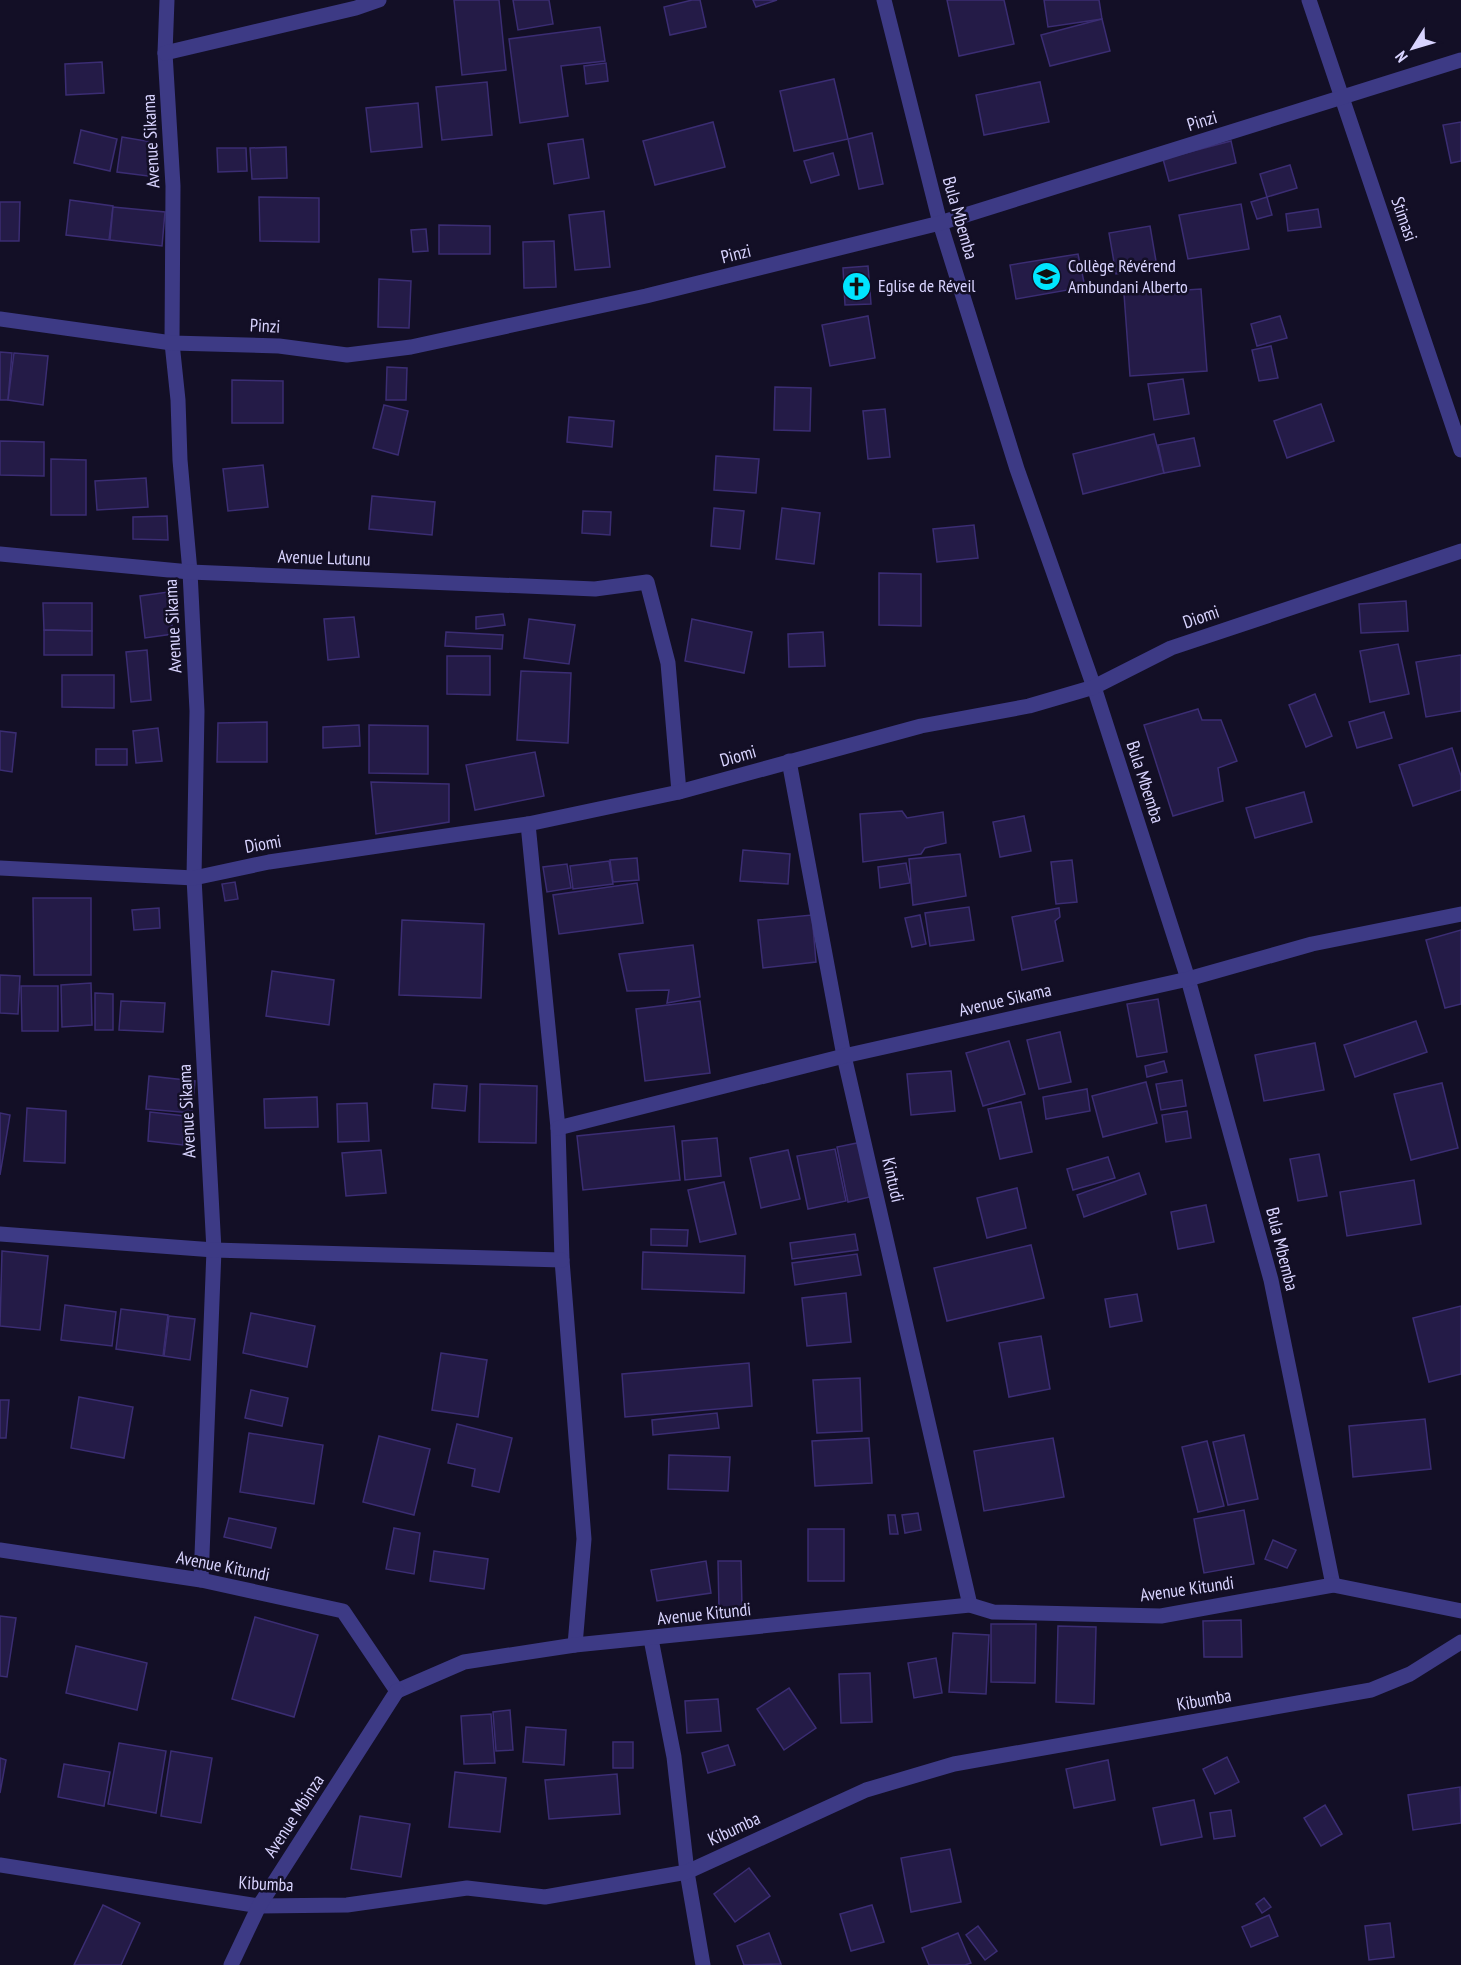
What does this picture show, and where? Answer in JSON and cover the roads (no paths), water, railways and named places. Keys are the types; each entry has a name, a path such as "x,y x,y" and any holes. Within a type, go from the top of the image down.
{"street":[{"name":"Avenue Sikama","path":"167,0 165,53 173,186 172,343 178,400 180,460 190,572 198,711 194,878 214,1250 201,1580"},
{"path":"165,53 356,8 379,0"},
{"name":"Bula Mbemba","path":"884,0 940,223 1017,469 1094,687 1188,980 1271,1280 1333,1585"},
{"name":"Stimasi","path":"1310,0 1461,450"},
{"name":"Pinzi","path":"0,319 172,343 279,346 347,355 411,347 646,296 940,223 1461,60"},
{"name":"Diomi","path":"0,868 194,878 269,862 528,824 679,792 921,726 1029,706 1094,687 1171,648 1461,551"},
{"name":"Avenue Lutunu","path":"0,554 190,572 596,590 647,582 668,663 679,792"},
{"name":"Kintudi","path":"789,761 844,1056 970,1605"},
{"path":"528,824 558,1128 562,1260 584,1539 575,1645"},
{"name":"Avenue Sikama","path":"558,1128 844,1056 1188,980 1312,944 1461,914"},
{"path":"0,1234 214,1250 562,1260"},
{"name":"Avenue Kitundi","path":"0,1550 201,1580 343,1611 397,1691 464,1662 575,1645 970,1605 993,1612 1161,1617 1333,1585 1461,1611"},
{"path":"651,1639 674,1757 687,1872 703,1965"},
{"name":"Kibumba","path":"0,1865 260,1906 348,1905 467,1888 545,1897 687,1872 866,1790 954,1764 1371,1690 1410,1674 1461,1642"},
{"name":"Avenue Mbinza","path":"231,1965 260,1906 397,1691"}],"place":[{"name":"Collège Révérend Ambundani Alberto","path":"1047,276"},
{"name":"Eglise de Réveil","path":"857,286"}]}
